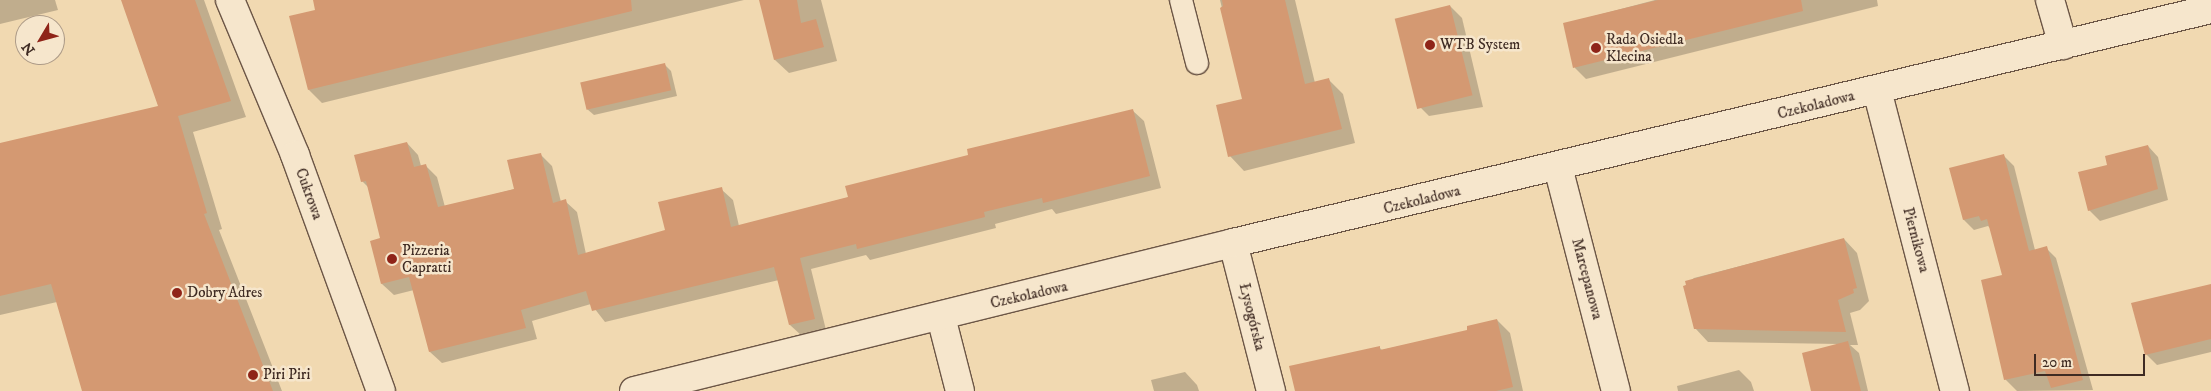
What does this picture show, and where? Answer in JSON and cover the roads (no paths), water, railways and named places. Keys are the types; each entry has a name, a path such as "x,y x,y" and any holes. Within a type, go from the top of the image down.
{"street":[{"name":"Cukrowa","path":"230,0 295,155 381,391"},
{"path":"2050,0 2063,45"},
{"name":"Czekoladowa","path":"634,391 1233,243 1558,167 2211,9"},
{"name":"Piernikowa","path":"1877,90 1955,391"},
{"name":"Marcepanowa","path":"1558,167 1616,391"},
{"name":"Łysogórska","path":"1233,243 1270,391"},
{"path":"942,316 960,391"}],"lane":[{"path":"1181,0 1197,64"}],"place":[{"name":"WTB System","path":"1430,45"},
{"name":"Rada Osiedla Klecina","path":"1596,48"},
{"name":"Pizzeria Capratti","path":"392,259"},
{"name":"Dobry Adres","path":"177,293"},
{"name":"Piri Piri","path":"253,375"}]}
